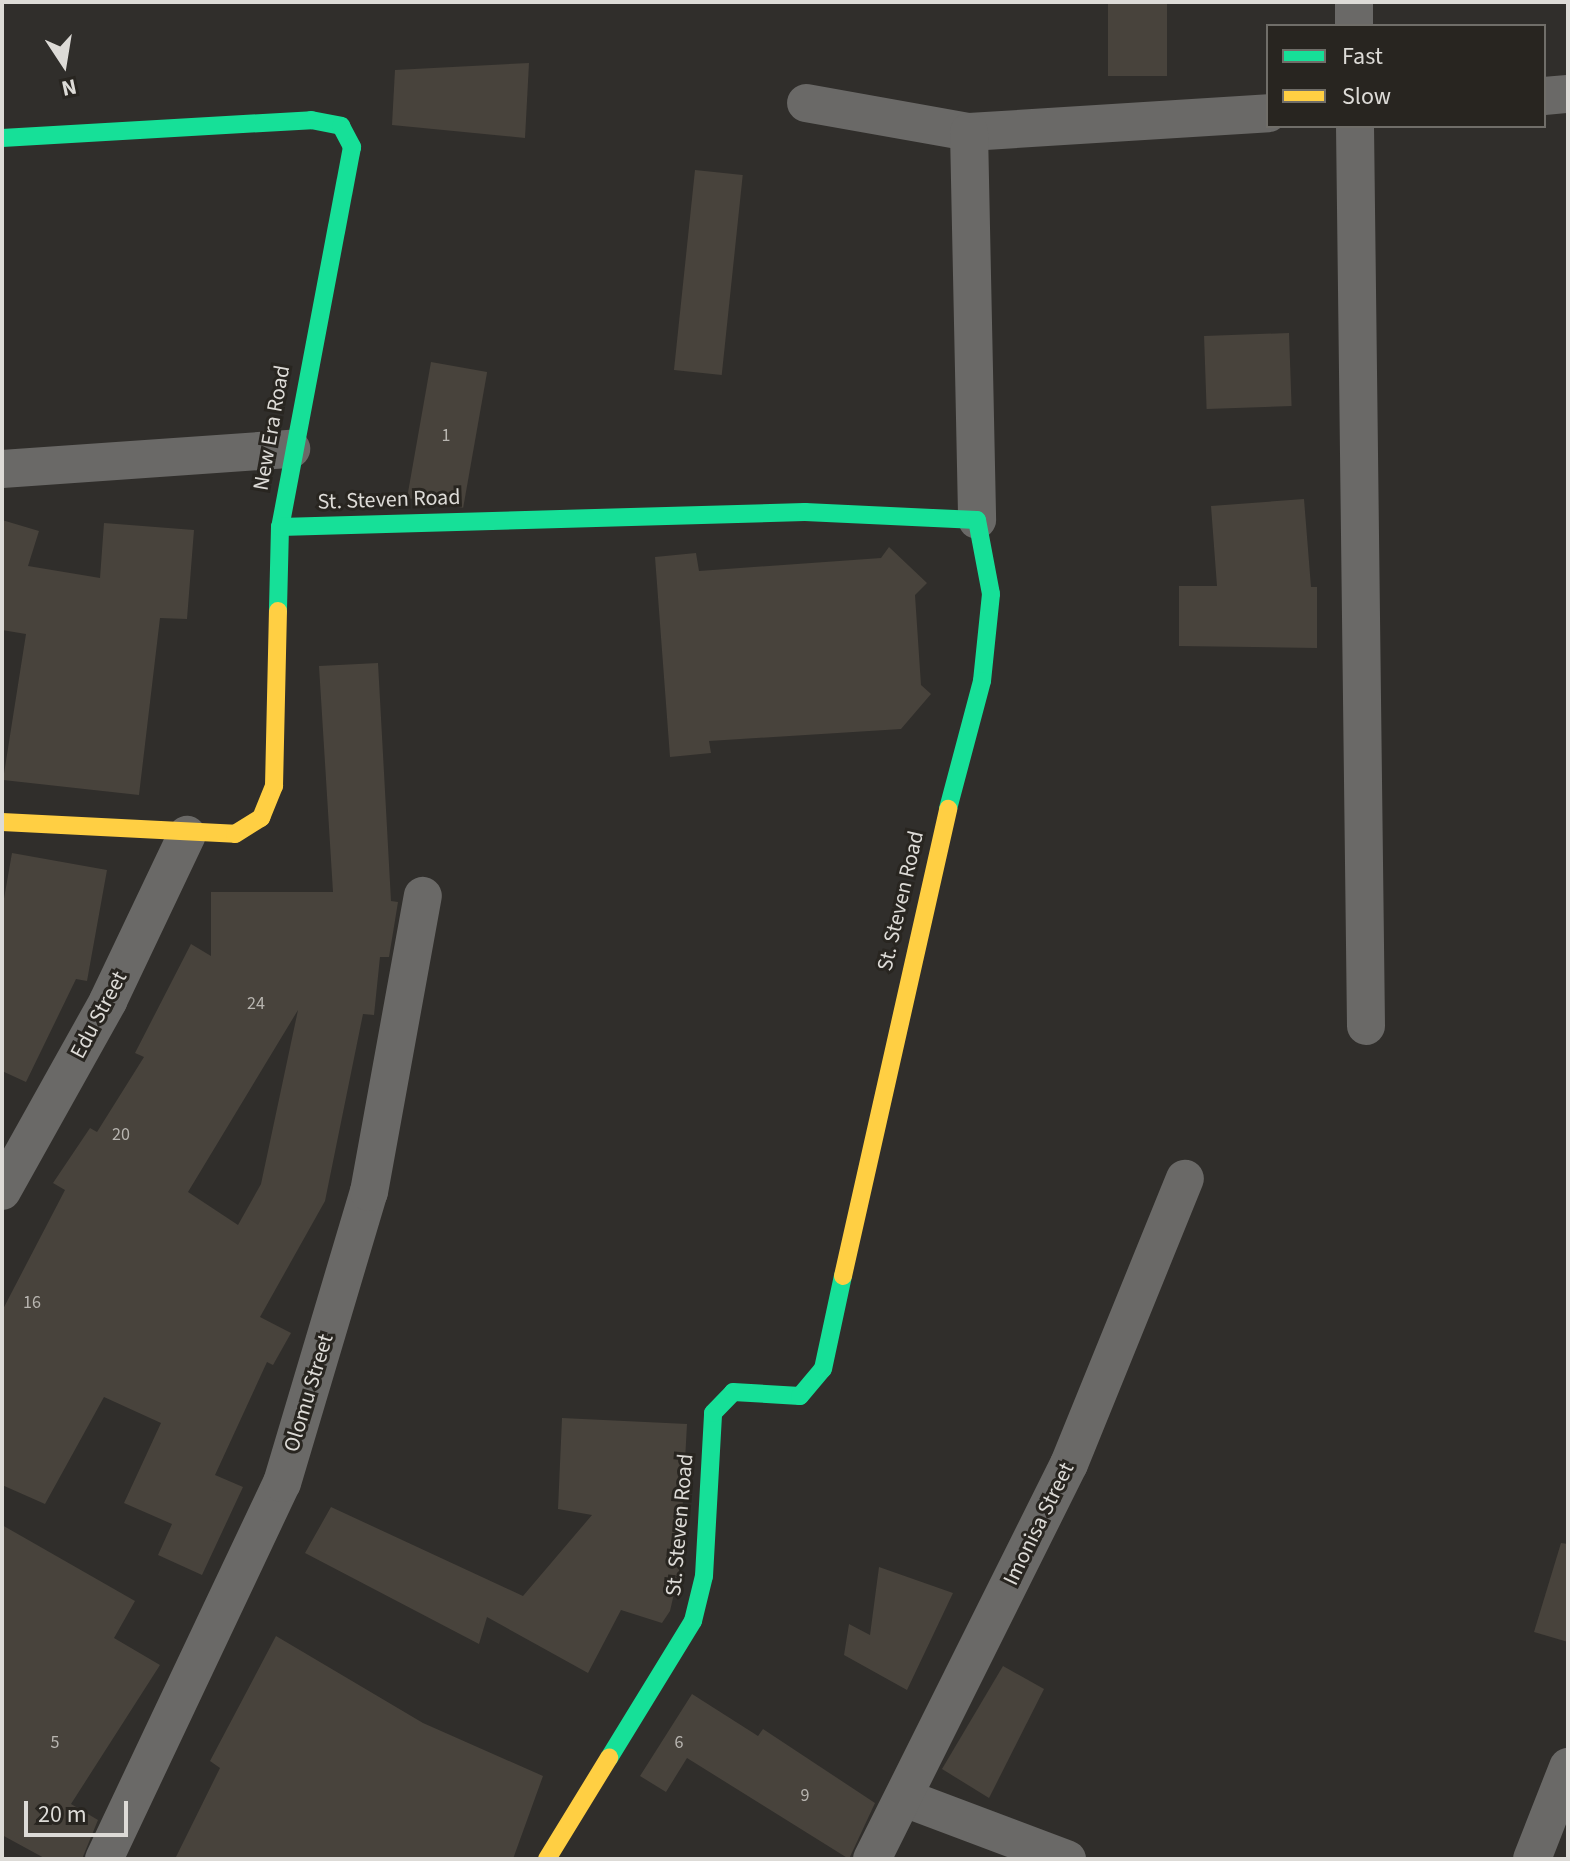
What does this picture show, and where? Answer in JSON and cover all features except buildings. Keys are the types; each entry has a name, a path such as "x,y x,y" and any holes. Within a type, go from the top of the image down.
{"street":[{"path":"1354,2 1354,24"},
{"path":"1546,96 1568,94"},
{"path":"806,103 969,132 1266,113"},
{"name":"New Era Road","path":"2,138 311,120 341,126 352,147 291,449 280,527 274,786 261,818 235,834 187,835 2,822"},
{"path":"1355,128 1366,1026"},
{"path":"969,132 977,520"},
{"path":"2,469 291,449"},
{"name":"St. Steven Road","path":"280,527 805,512 977,520 991,594 982,681 930,876 823,1369 800,1396 733,1392 713,1413 704,1576 693,1621 547,1859"},
{"name":"Edu Street","path":"2,1191 108,1001 187,835"},
{"name":"Olomu Street","path":"104,1859 282,1483 369,1192 423,896"},
{"name":"Imonisa Street","path":"872,1859 907,1799 1069,1464 1185,1179"},
{"path":"1532,1859 1568,1767"},
{"path":"907,1799 1067,1859"}],"traffic: fast":[{"path":"2,138 311,120 341,126 352,147 280,527 278,611"},
{"path":"280,527 805,512 977,520 991,594 982,681 948,809"},
{"path":"609,1758 693,1621 704,1576 713,1413 733,1392 800,1396 823,1369 843,1276"}],"traffic: slow":[{"path":"2,822 235,834 261,818 274,786 278,611"},
{"path":"843,1276 948,809"},
{"path":"547,1859 609,1758"}]}
